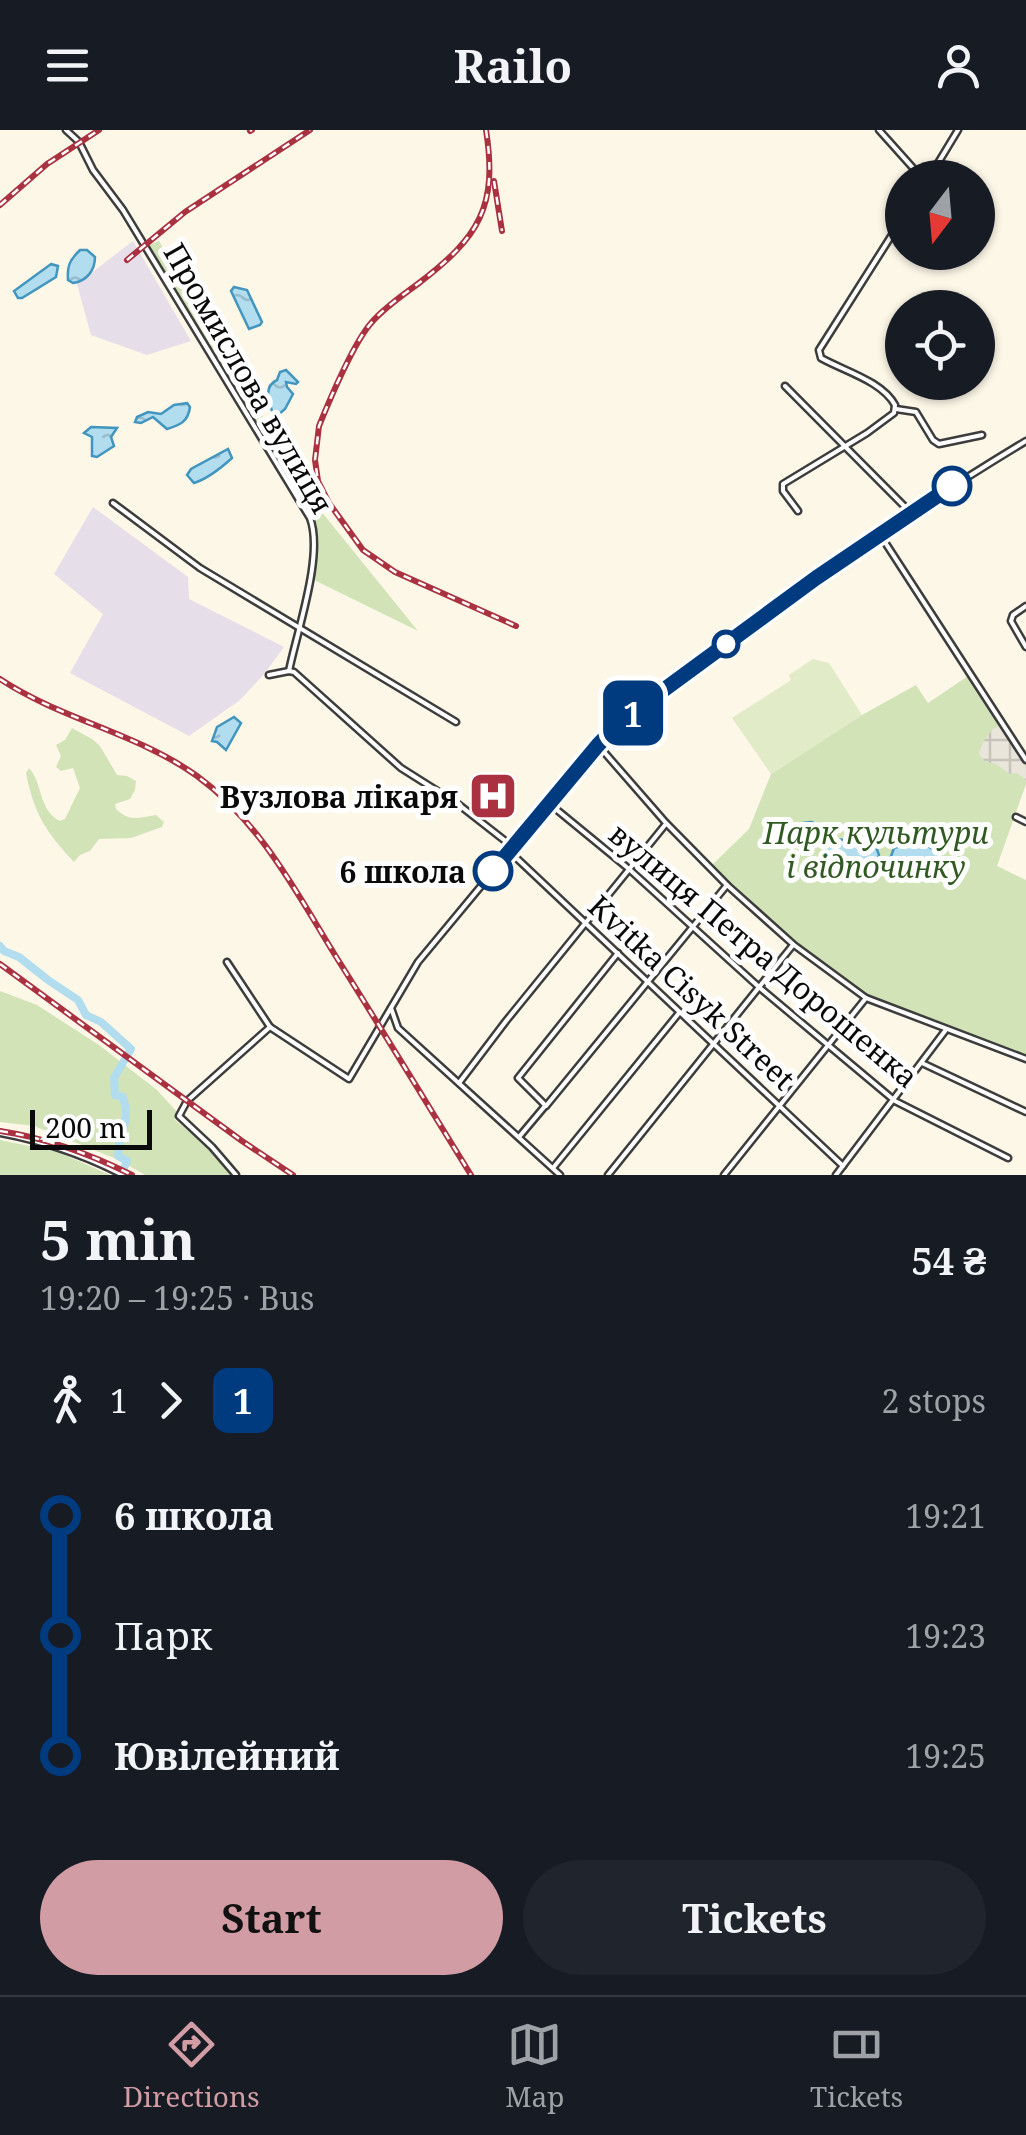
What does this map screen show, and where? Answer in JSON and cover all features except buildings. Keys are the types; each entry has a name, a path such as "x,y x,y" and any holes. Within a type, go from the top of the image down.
{"street":[{"name":"Промислова вулиця","path":"66,130 79,142 93,170 152,258 310,518 314,559 289,671"},
{"path":"879,130 906,160"},
{"path":"940,160 958,130"},
{"path":"798,511 782,489 783,484 890,418 895,409 889,396 821,358 819,350 885,246"},
{"path":"785,386 912,513"},
{"path":"895,409 916,412 939,444 982,436"},
{"path":"227,962 270,1027 349,1079 418,962 620,722 879,533 1026,441"},
{"path":"113,503 200,568 456,722"},
{"path":"879,533 1026,760"},
{"path":"1026,606 1013,614 1011,621 1026,647"},
{"path":"269,675 289,671"},
{"name":"Kvitka Cisyk Street","path":"289,671 401,768 458,804 511,849 843,1166"},
{"path":"598,745 727,885 794,945 866,998 1026,1059"},
{"name":"вулиця Петра Дорошенка","path":"550,804 895,1101 1008,1158"},
{"path":"1016,816 1026,822"},
{"path":"459,1083 666,823"},
{"path":"519,1138 727,885"},
{"path":"608,1175 794,945"},
{"path":"546,1106 518,1078 618,953"},
{"path":"724,1175 866,998"},
{"path":"390,1007 398,1028 560,1175"},
{"path":"552,1168 680,1012"},
{"path":"236,1175 179,1116 187,1101 270,1027"},
{"path":"836,1175 946,1030"},
{"path":"922,1063 1026,1112"},
{"path":"0,1134 50,1145 123,1175"}],"shaded area":[{"path":"133,241 191,341 147,355 91,335 77,284"},
{"path":"93,507 188,577 189,599 284,647 240,700 189,736 70,673 103,614 54,574"},
{"path":"999,726 1026,766 1026,780 986,762 979,753 983,742"}],"green space":[{"path":"159,241 312,500 418,631 310,578 315,539 310,518 147,246"},
{"path":"813,659 829,663 862,715 771,774 732,718 791,680 789,675"},
{"name":"Парк культури і відпочинку","path":"968,676 1026,765 1026,784 997,866 1026,880 1026,1055 867,995 796,942 712,865 749,829 771,774 916,685 928,703"},
{"path":"72,728 100,746 117,775 136,781 130,799 115,804 116,809 131,818 156,815 164,822 162,827 131,838 99,839 74,862 42,822 26,773 29,768 53,816 60,821 65,819 80,788 73,768 61,771 56,767 61,756 56,745 65,740"},
{"path":"0,991 37,1005 99,1045 157,1090 177,1112 174,1119 209,1149 230,1175 145,1175 119,1160 34,1126 0,1122"},
{"path":"0,1140 58,1152 110,1175 0,1175"}],"water":[{"path":"80,250 87,250 95,262 86,277 73,283 68,280 69,267"},
{"path":"51,264 58,266 56,277 18,298 14,291"},
{"path":"234,287 247,290 260,325 249,329 231,291"},
{"path":"286,370 298,382 286,382 293,394 278,415 272,411 269,389 280,372"},
{"path":"187,403 187,416 172,428 167,429 153,417 135,422 148,412 161,414 174,405"},
{"path":"91,427 117,428 111,437 114,446 97,457 92,456 92,437 84,433"},
{"path":"228,449 232,458 209,476 194,483 187,475 191,469"},
{"path":"234,717 241,723 226,750 212,741 217,727"},
{"path":"811,822 824,827 836,839 875,844 879,855 876,862 860,871 832,866 822,839 815,834 797,834 796,828"},
{"path":"925,844 938,853 936,867 914,871 891,864 894,848"}],"waterway":[{"path":"0,946 78,1000 86,1015 101,1022 131,1049 114,1078 115,1095 123,1097 126,1114 118,1156 127,1161 121,1175"}],"railway":[{"path":"0,205 47,164 99,130"},
{"path":"127,260 185,212 310,130"},
{"path":"486,130 489,180 479,218 456,251 383,311 365,331 319,426 315,460 318,481 329,503 363,550 395,572 516,626"},
{"path":"494,181 502,231"},
{"path":"0,679 48,705 174,761 240,814 290,882 471,1175"},
{"path":"0,964 293,1175"},
{"path":"0,1131 68,1148 132,1175"}],"bus line":[{"name":"1","path":"493,871 620,722 879,533 952,486"}],"place":[{"name":"Вузлова лікаря","path":"493,796"},
{"name":"6 школа","path":"493,871"}]}
